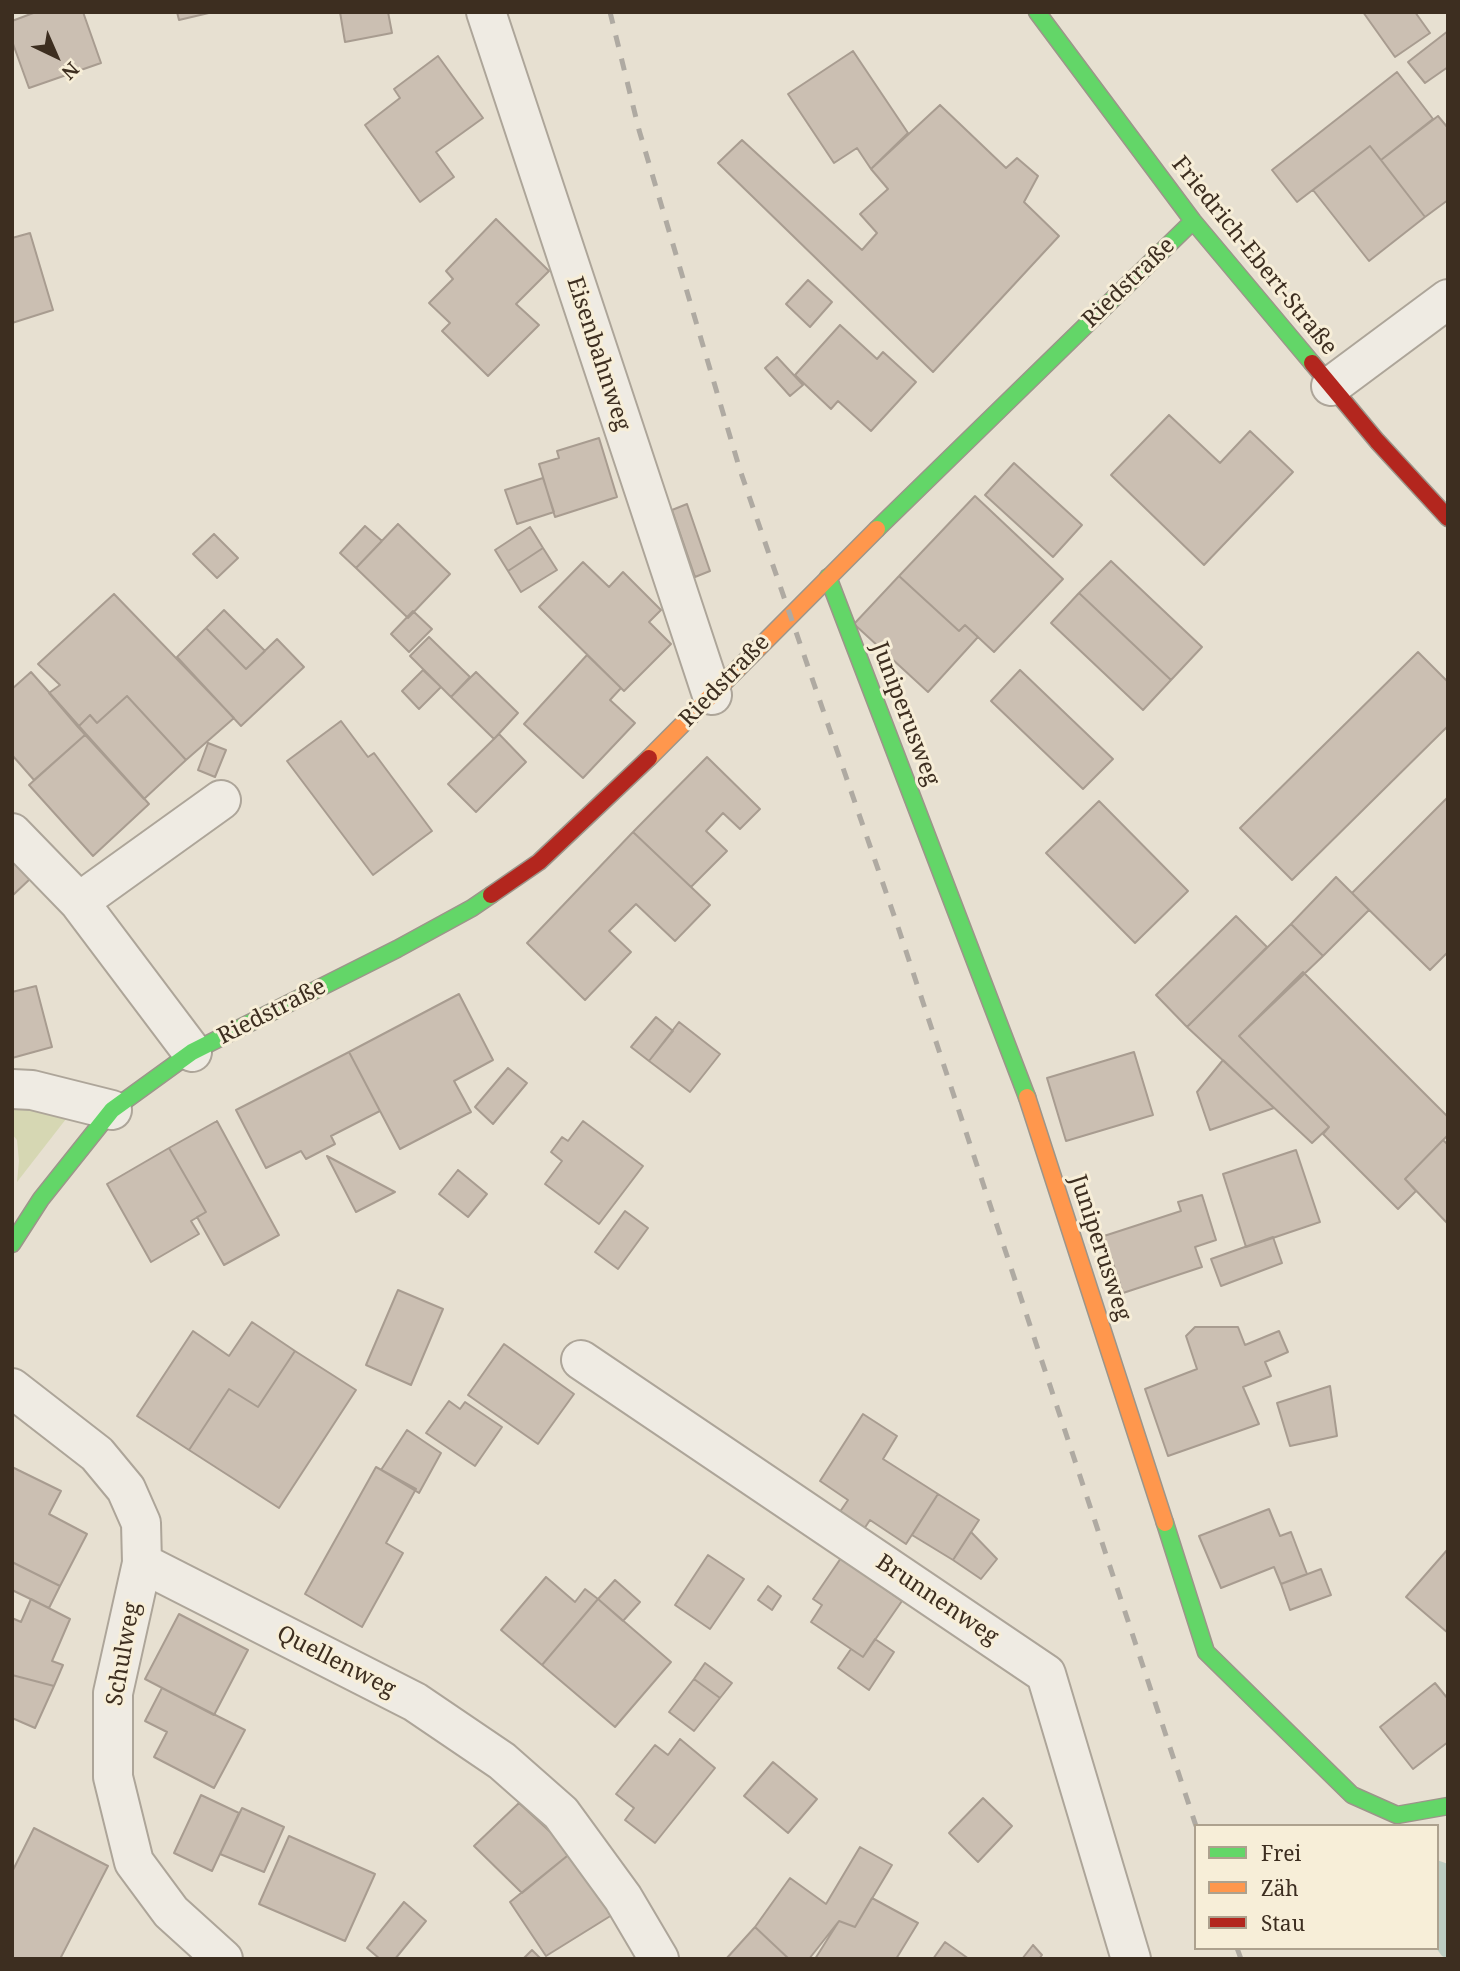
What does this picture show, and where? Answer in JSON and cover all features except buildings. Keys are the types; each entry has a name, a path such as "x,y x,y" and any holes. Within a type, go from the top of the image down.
{"street":[{"name":"Eisenbahnweg","path":"486,12 712,695"},
{"name":"Friedrich-Ebert-Straße","path":"1037,12 1193,221 1331,386 1448,518"},
{"name":"Riedstraße","path":"12,1244 41,1199 112,1110 192,1052 397,949 472,908 539,863 620,788 828,578 1193,221"},
{"path":"1331,386 1448,299"},
{"name":"Juniperusweg","path":"828,578 1032,1110 1206,1652 1352,1796 1397,1815 1448,1805"},
{"path":"79,902 221,800"},
{"name":"Riedstraße","path":"12,833 79,902 192,1052"},
{"path":"12,1089 32,1090 112,1110"},
{"name":"Brunnenweg","path":"581,1360 1046,1674 1131,1959"},
{"path":"12,1388 97,1454 126,1489 141,1523 142,1563"},
{"name":"Schulweg","path":"142,1563 113,1693 113,1777 134,1862 171,1912 223,1959"},
{"name":"Quellenweg","path":"142,1563 415,1702 502,1761 562,1813 623,1898 659,1959"}],"green space":[{"path":"12,1104 66,1119 17,1182 19,1161 17,1140 12,1134"}],"shaded area":[{"path":"1439,1861 1448,1864 1448,1959 1438,1950"}],"railway":[{"path":"610,12 639,130 740,470 898,927 1195,1824"},
{"path":"1238,1950 1241,1959"}],"traffic: fast":[{"path":"1037,12 1193,221 1312,363"},
{"path":"877,529 1193,221"},
{"path":"828,577 1027,1097"},
{"path":"12,1244 41,1199 112,1110 192,1052 397,949 491,895"},
{"path":"1165,1523 1206,1652 1352,1795 1397,1815 1448,1806"}],"traffic: slow":[{"path":"649,758 877,529"},
{"path":"1027,1097 1165,1523"}],"traffic: jam":[{"path":"1312,363 1377,441 1448,518"},
{"path":"491,895 539,862 649,758"}]}
